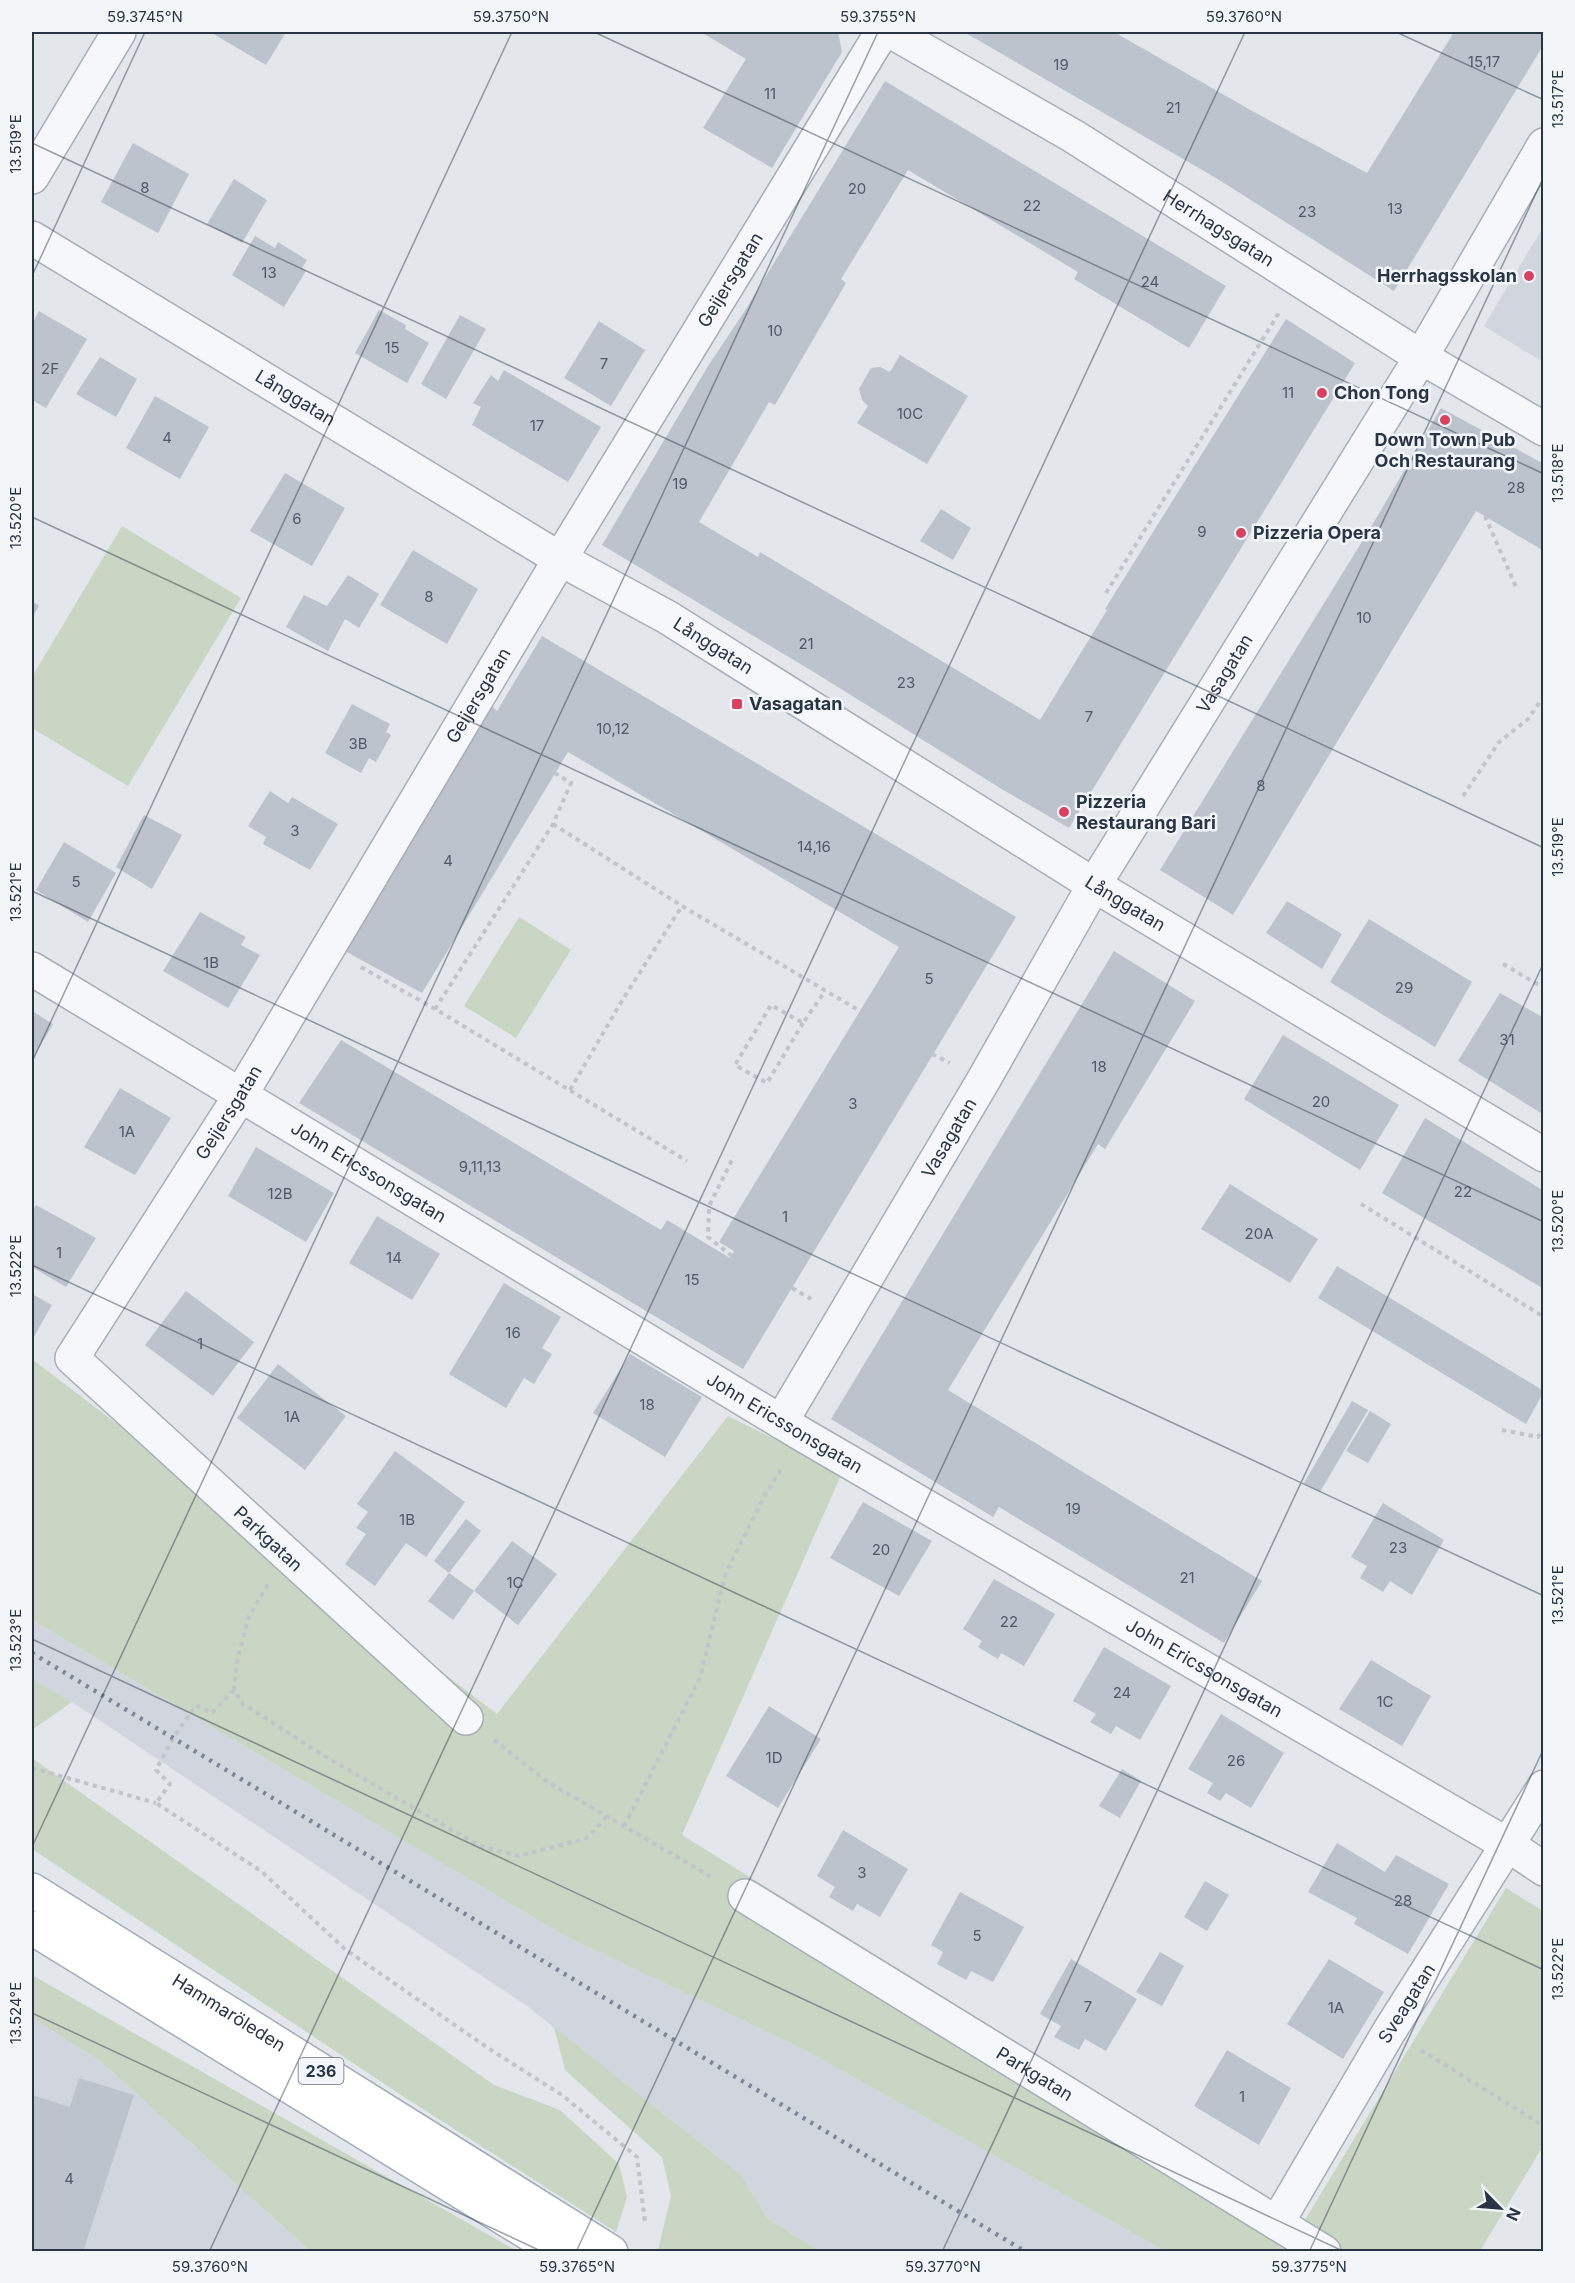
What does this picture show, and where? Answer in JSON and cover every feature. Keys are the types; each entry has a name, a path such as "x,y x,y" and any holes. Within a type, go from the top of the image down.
{"main road":[{"name":"Hammaröleden","path":"32,1890 611,2252"},
{"name":"Hammaröleden","path":"32,1928 559,2252"}],"street":[{"path":"32,177 119,32"},
{"name":"Geijersgatan","path":"72,1358 240,1096 560,559 882,32"},
{"name":"Herrhagsgatan","path":"892,32 1073,136 1421,357 1544,429"},
{"name":"Vasagatan","path":"792,1429 982,1081 1094,885 1421,357 1544,145"},
{"name":"Långgatan","path":"32,238 560,559 667,617 1094,885 1544,1155"},
{"name":"John Ericssonsgatan","path":"32,969 792,1429 1508,1845 1544,1869"},
{"name":"Parkgatan","path":"72,1358 466,1718"},
{"name":"Sveagatan","path":"1277,2223 1390,2030 1544,1787"},
{"name":"Parkgatan","path":"745,1896 1324,2252"}],"path":[{"path":"1106,592 1299,280"},
{"path":"1485,516 1516,587"},
{"path":"1463,796 1499,742 1528,719 1544,696"},
{"path":"435,1009 553,824 571,783 555,773"},
{"path":"553,824 682,906 860,1011"},
{"path":"570,1090 623,999 682,906"},
{"path":"355,964 435,1009 687,1161"},
{"path":"1503,964 1544,988"},
{"path":"803,1023 771,1005 735,1065 767,1083 825,991"},
{"path":"732,1256 708,1237 708,1227 709,1206 734,1156"},
{"path":"1361,1204 1544,1317"},
{"path":"1502,1430 1538,1437 1544,1427"},
{"path":"624,1826 700,1677 725,1575 765,1495 792,1429"},
{"path":"289,1558 264,1589 249,1616 237,1661 234,1690 242,1703 326,1757 480,1846 519,1856 587,1838 607,1816"},
{"path":"156,1803 170,1784 156,1770 172,1738 196,1705 212,1713 234,1690"},
{"path":"466,1718 546,1781 745,1896"},
{"path":"32,1768 156,1803 261,1871 346,1950 491,2050 562,2095 637,2157 645,2222"},
{"path":"1390,2030 1544,2126"}],"shaded area":[{"name":"Herrhagsskolan","path":"1543,227 1543,362 1484,326"},
{"path":"32,1620 563,1935 803,2049 1165,2251 820,2251 768,2219 741,2175 527,2006 72,1702 32,1679"},
{"path":"32,2018 100,2061 310,2251 32,2251"}],"green space":[{"path":"122,526 241,598 128,786 32,728 32,677"},
{"path":"519,917 571,950 516,1038 464,1006"},
{"path":"32,1359 497,1714 728,1416 842,1473 682,1835 1305,2220 1506,1888 1543,1911 1543,2146 1480,2251 1165,2251 803,2049 563,1935 32,1620"},
{"path":"32,1679 72,1702 32,1730"},
{"path":"32,1758 494,2085 560,2110 619,2164 627,2197 616,2232 401,2095 32,1849"},
{"path":"32,1975 517,2251 310,2251 100,2061 32,2018"},
{"path":"554,2027 741,2175 768,2219 820,2251 658,2250 671,2196 662,2157 565,2070"}],"building":[{"path":"210,32 286,32 266,65"},
{"path":"701,32 838,32 842,52 772,168 703,128 746,59"},
{"path":"964,32 1114,32 1367,173 1454,32 1544,32 1544,44 1394,291 1216,178"},
{"path":"885,81 1226,286 1189,348 1074,279 1078,272 908,170 841,279 846,283 775,405 769,402 699,522 758,557 760,552 1040,720 1107,610 1105,609 1286,319 1355,363 1069,828 602,545 708,366 744,312"},
{"path":"133,143 189,174 158,233 101,202"},
{"path":"234,179 267,200 242,243 207,224"},
{"path":"255,236 275,248 278,242 307,260 302,268 306,271 284,307 232,275"},
{"path":"379,310 406,325 405,329 429,343 407,383 355,353"},
{"path":"39,311 87,339 46,408 32,400 32,324"},
{"path":"460,315 486,329 446,399 421,384"},
{"path":"599,321 645,350 611,406 564,378"},
{"path":"900,355 968,396 927,464 857,423 868,406 862,400 859,389 871,368 880,367 890,372"},
{"path":"100,357 137,379 116,417 76,394"},
{"path":"504,370 601,427 568,482 472,425 481,407 473,403 491,375 498,381"},
{"path":"155,396 209,427 180,479 126,448"},
{"path":"1441,408 1544,464 1544,551 1476,511 1233,915 1160,870 1374,522"},
{"path":"285,473 345,508 312,566 250,531"},
{"path":"941,509 971,528 953,560 920,541"},
{"path":"413,550 478,589 447,644 380,605"},
{"path":"348,575 379,594 359,628 345,619 328,651 286,627 304,595 327,606"},
{"path":"32,601 39,606 32,618"},
{"path":"542,636 1016,917 743,1369 299,1103 341,1040 661,1230 667,1220 730,1258 734,1251 719,1242 899,947 568,752 422,993 341,949 490,704 497,711"},
{"path":"352,704 390,724 386,732 391,735 376,762 369,758 361,773 325,753"},
{"path":"270,791 288,803 292,797 338,824 310,870 263,844 266,837 248,826"},
{"path":"144,815 182,835 152,889 116,867"},
{"path":"64,842 116,873 88,922 36,890"},
{"path":"1287,901 1342,934 1322,969 1266,933"},
{"path":"200,912 246,937 241,945 260,955 228,1008 163,971"},
{"path":"1369,919 1472,982 1435,1047 1330,982"},
{"path":"1114,951 1195,1001 1105,1149 1098,1144 948,1390 1262,1581 1224,1643 999,1507 993,1517 831,1419"},
{"path":"1500,993 1544,1018 1544,1115 1458,1061"},
{"path":"32,1011 53,1024 32,1060"},
{"path":"1283,1035 1399,1105 1360,1170 1244,1099"},
{"path":"120,1088 171,1118 135,1175 84,1147"},
{"path":"1425,1118 1544,1191 1544,1289 1382,1193"},
{"path":"256,1147 334,1193 306,1242 228,1196"},
{"path":"1230,1184 1318,1239 1290,1283 1201,1229"},
{"path":"36,1205 96,1238 66,1287 32,1267 32,1212"},
{"path":"377,1216 440,1254 412,1300 349,1263"},
{"path":"1337,1266 1544,1391 1526,1424 1318,1298"},
{"path":"504,1283 561,1317 542,1348 552,1354 534,1384 524,1378 506,1408 449,1374"},
{"path":"186,1291 254,1342 213,1396 145,1345"},
{"path":"32,1294 52,1305 32,1340"},
{"path":"630,1354 702,1397 665,1457 593,1413"},
{"path":"278,1364 346,1416 305,1470 237,1418"},
{"path":"1352,1401 1368,1410 1320,1492 1304,1483"},
{"path":"1370,1411 1391,1424 1368,1463 1346,1451"},
{"path":"395,1451 465,1502 426,1557 406,1543 375,1586 345,1564 366,1534 356,1528 368,1512 357,1504"},
{"path":"863,1502 932,1541 899,1596 830,1558"},
{"path":"1383,1503 1444,1540 1412,1595 1390,1581 1383,1592 1360,1578 1367,1566 1351,1557"},
{"path":"466,1519 481,1531 449,1573 434,1561"},
{"path":"512,1541 557,1574 518,1625 474,1591"},
{"path":"449,1573 474,1591 453,1620 428,1601"},
{"path":"994,1579 1055,1614 1024,1666 1001,1653 998,1659 978,1647 982,1641 963,1629"},
{"path":"1104,1647 1171,1686 1140,1740 1116,1726 1111,1734 1090,1722 1096,1714 1073,1701"},
{"path":"1371,1660 1431,1696 1402,1746 1339,1709"},
{"path":"769,1706 821,1739 778,1808 726,1776"},
{"path":"1221,1714 1284,1753 1251,1808 1226,1793 1220,1801 1207,1793 1213,1783 1188,1769"},
{"path":"1122,1769 1141,1781 1120,1818 1099,1806"},
{"path":"843,1830 908,1869 880,1917 857,1904 853,1911 829,1897 835,1887 817,1876"},
{"path":"1337,1843 1385,1872 1396,1855 1449,1884 1408,1954 1354,1924 1357,1918 1308,1892"},
{"path":"1205,1881 1229,1895 1207,1931 1184,1917"},
{"path":"960,1892 1024,1927 993,1982 971,1971 966,1980 937,1964 943,1952 931,1945"},
{"path":"1160,1952 1184,1966 1162,2006 1136,1992"},
{"path":"1071,1959 1137,1999 1106,2051 1085,2039 1079,2050 1054,2037 1061,2026 1040,2014"},
{"path":"1329,1959 1384,1992 1343,2059 1287,2024"},
{"path":"1227,2050 1291,2088 1259,2145 1194,2106"},
{"path":"79,2078 134,2095 83,2252 32,2252 32,2095 70,2107"}],"railway":[{"path":"32,1653 1026,2252"}],"place":[{"name":"Herrhagsskolan","path":"1529,276"},
{"name":"Chon Tong","path":"1322,393"},
{"name":"Down Town Pub Och Restaurang","path":"1445,420"},
{"name":"Pizzeria Opera","path":"1241,533"},
{"name":"Vasagatan","path":"737,704"},
{"name":"Pizzeria Restaurang Bari","path":"1064,812"}]}
